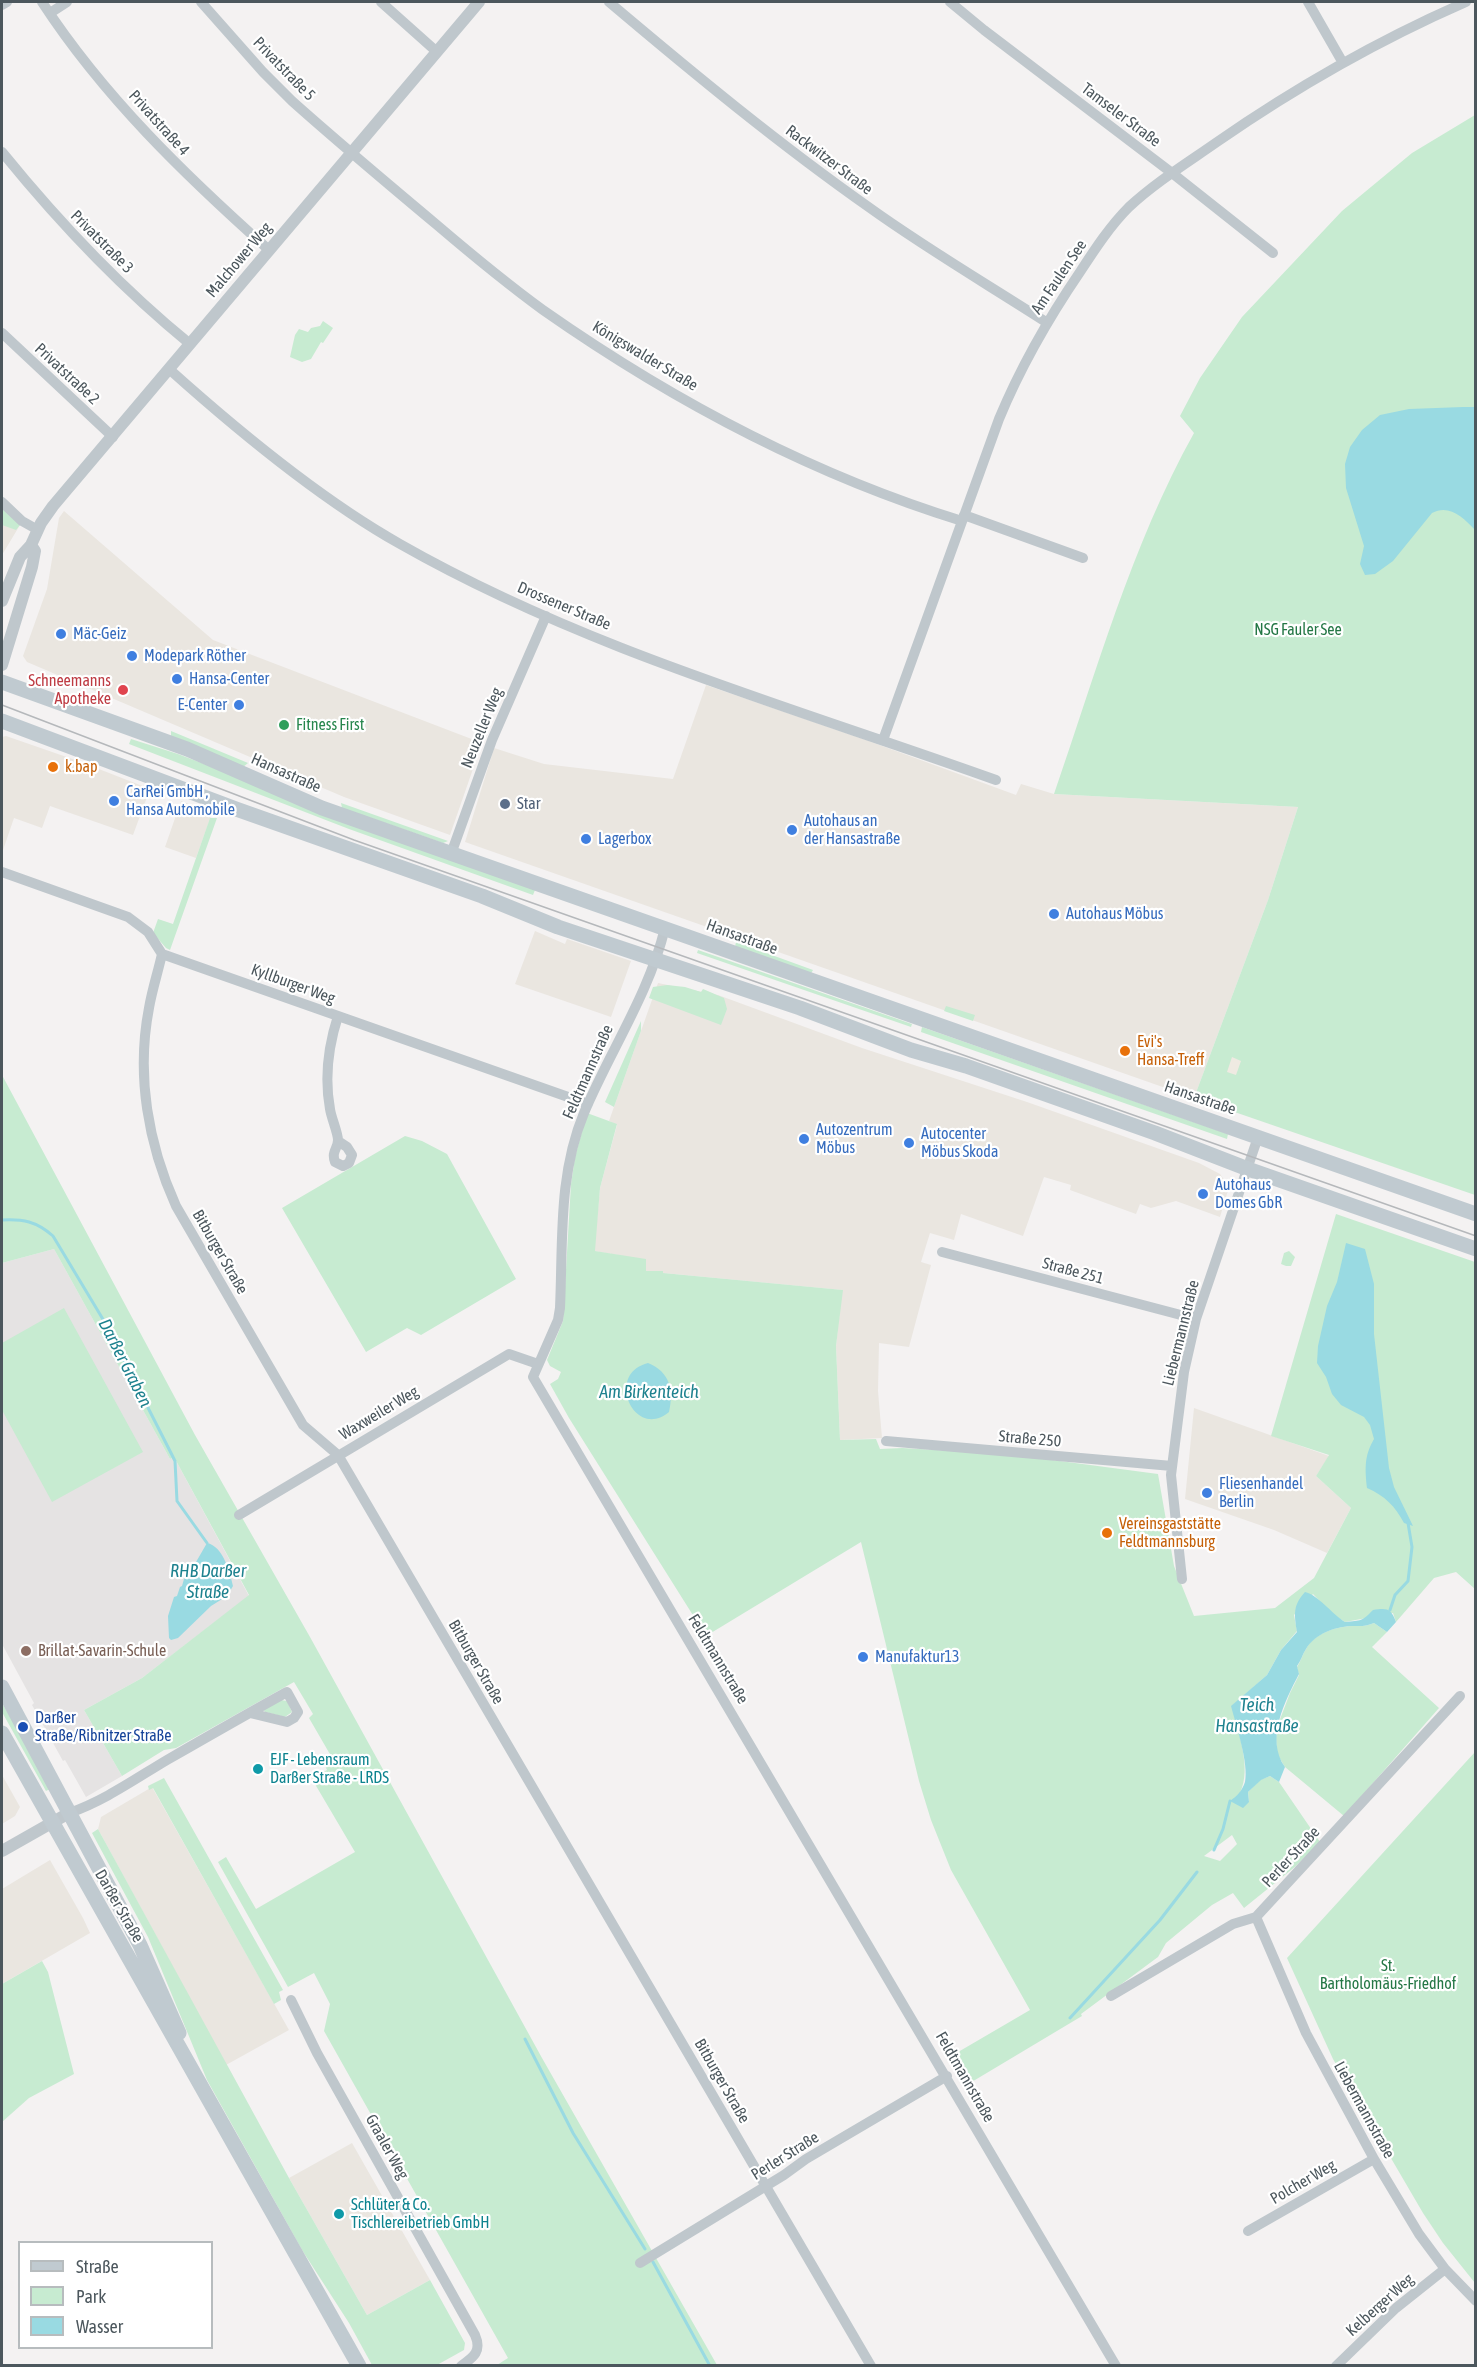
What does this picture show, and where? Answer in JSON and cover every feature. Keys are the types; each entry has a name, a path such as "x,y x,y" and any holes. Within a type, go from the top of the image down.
{"main road":[{"name":"Hansastraße","path":"2,682 187,749 322,808 1476,1214"},
{"path":"2,721 258,817 482,896 558,927 1155,1132 1248,1169 1476,1249"},
{"name":"Darßer Straße","path":"2,1687 140,1945 165,1998 205,2097"},
{"name":"Darßer Straße","path":"2,1733 205,2097 359,2366"}],"street":[{"path":"2,5 7,2"},
{"name":"Privatstraße 4","path":"42,2 131,117 216,204 269,250"},
{"path":"50,13 67,2"},
{"name":"Privatstraße 5","path":"201,2 277,86 351,153"},
{"path":"381,2 437,52"},
{"name":"Malchower Weg","path":"2,601 20,557 31,545 53,506 479,2"},
{"name":"Rackwitzer Straße","path":"609,2 761,128 869,208 1046,322"},
{"name":"Tamseler Straße","path":"950,2 1273,253"},
{"path":"1308,2 1343,63"},
{"name":"Am Faulen See","path":"883,740 1008,397 1046,322 1114,224 1130,207 1172,173 1249,120 1343,63 1434,15 1466,2"},
{"name":"Privatstraße 3","path":"2,152 101,263 190,344"},
{"name":"Königswalder Straße","path":"351,153 485,266 542,309 654,382 776,448 900,500 963,518 1083,558"},
{"name":"Privatstraße 2","path":"2,333 112,437"},
{"name":"Drossener Straße","path":"169,369 252,439 348,511 398,543 441,566 546,616 627,650 996,780"},
{"path":"2,502 22,520 38,530"},
{"name":"Malchower Weg","path":"2,665 32,567 35,551 31,545"},
{"name":"Neuzeller Weg","path":"451,854 492,740 546,616"},
{"path":"2,872 128,917 148,932 162,954"},
{"name":"Feldtmannstraße","path":"665,928 657,960 588,1104 575,1141 563,1206 558,1320 532,1377 947,2076 1116,2366"},
{"name":"Kyllburger Weg","path":"162,954 588,1104"},
{"name":"Bitburger Straße","path":"162,954 146,1029 143,1080 153,1145 164,1179 199,1247 303,1425 338,1455 871,2366"},
{"path":"338,1016 331,1037 326,1083 338,1141"},
{"name":"Liebermannstraße","path":"1182,1578 1172,1466 1184,1372 1196,1319 1258,1137"},
{"name":"Straße 251","path":"942,1252 1196,1319"},
{"name":"Waxweiler Weg","path":"239,1515 508,1354 538,1364"},
{"name":"Straße 250","path":"886,1441 1172,1466"},
{"name":"Perler Straße","path":"1111,1996 1233,1924 1256,1917 1460,1696"},
{"path":"2,1851 69,1813 96,1802 250,1713"},
{"name":"Liebermannstraße","path":"1256,1917 1306,2033 1374,2159 1419,2234 1445,2269 1476,2301"},
{"name":"Graaler Weg","path":"291,2000 317,2053 475,2335 477,2352 461,2366"},
{"name":"Perler Straße","path":"640,2263 806,2159 947,2076"},
{"name":"Polcher Weg","path":"1248,2231 1374,2159"},
{"name":"Kelberger Weg","path":"1336,2366 1396,2308 1445,2269"}],"shaded area":[{"path":"2,508 20,525 2,555"},
{"path":"64,511 213,640 482,743 450,835 344,797 27,662 23,656 47,589 59,518"},
{"path":"706,685 1016,795 1021,784 1054,794 1298,807 1268,900 1194,1098 465,842 494,748 544,764 673,779"},
{"path":"6,736 150,789 133,835 50,806 42,828 14,818 2,853 2,737"},
{"path":"181,801 212,813 196,858 165,847"},
{"path":"535,931 565,944 567,939 631,961 611,1017 515,984"},
{"path":"658,983 718,995 862,1048 1027,1102 1199,1163 1220,1174 1229,1187 1220,1217 1176,1201 1151,1208 1140,1204 1136,1214 1070,1190 1071,1185 1044,1177 1023,1236 961,1214 954,1240 930,1233 921,1262 931,1265 909,1347 879,1343 878,1391 882,1438 840,1440 836,1346 842,1290 645,1271 646,1260 594,1251 600,1188 617,1125 609,1121"},
{"path":"54,1249 170,1459 174,1457 249,1596 142,1678 84,1710 122,1776 86,1797 32,1705 34,1703 2,1644 2,1263"},
{"name":"Fliesenhandel Berlin","path":"1194,1408 1329,1456 1316,1476 1351,1508 1327,1553 1274,1530 1185,1499"},
{"path":"2,1775 20,1807 15,1816 2,1824"},
{"path":"152,1787 289,2030 226,2065 98,1829 101,1817"},
{"path":"50,1860 90,1933 2,1984 2,1889"},
{"path":"352,2143 430,2280 367,2315 289,2178"}],"green space":[{"name":"NSG Fauler See","path":"1475,115 1475,1195 1194,1098 1268,900 1298,807 1054,794 1133,565 1151,520 1194,433 1180,416 1200,378 1242,317 1342,211 1412,153"},
{"path":"323,321 333,328 311,359 302,362 290,357 295,335 299,329 308,332 311,328 320,326"},
{"path":"2,508 20,525 16,530 2,525"},
{"path":"171,731 248,763 242,768 171,737"},
{"path":"131,739 178,754 535,890 533,895 349,829 129,744"},
{"path":"341,803 448,841 443,843 342,808"},
{"path":"210,818 217,818 170,950 153,933 158,919 173,924"},
{"path":"736,942 813,970 810,975 735,947"},
{"path":"698,950 912,1024 911,1027 697,953"},
{"path":"667,985 701,992 703,989 724,998 727,1009 721,1025 649,998 653,987"},
{"path":"946,1006 975,1015 973,1021 944,1011"},
{"path":"641,1021 641,1031 614,1107 605,1102"},
{"path":"922,1027 1228,1134 1227,1139 921,1032"},
{"path":"2,1075 195,1435 310,1637 542,2058 717,2365 497,2365 508,2358 324,2031 330,2004 314,1973 288,1987 218,1862 226,1857 256,1909 355,1852 312,1779 327,1770 323,1761 331,1756 309,1718 313,1714 294,1682 176,1748 164,1750 122,1776 84,1710 142,1678 249,1595 174,1457 170,1459 54,1249 2,1263"},
{"path":"587,1113 617,1124 600,1188 595,1251 646,1259 646,1271 843,1290 836,1346 840,1440 876,1439 880,1449 902,1448 1007,1454 1158,1474 1174,1566 1194,1616 1275,1608 1314,1578 1351,1508 1316,1476 1329,1455 1271,1436 1336,1214 1475,1262 1475,1589 1456,1572 1434,1578 1396,1622 1393,1613 1345,1622 1332,1614 1313,1594 1294,1615 1297,1631 1281,1650 1267,1675 1232,1706 1244,1761 1245,1772 1240,1793 1249,1802 1248,1792 1260,1780 1270,1776 1279,1782 1320,1842 1296,1866 1244,1908 1233,1893 1212,1905 1166,1943 1158,1957 1081,2014 1082,2016 970,2083 953,2055 1030,2010 951,1870 931,1820 919,1781 861,1542 706,1636 550,1384 558,1379 561,1372 550,1366 547,1360 563,1321 571,1184 575,1157","holes":["1232,1835 1237,1844 1220,1861 1204,1856"]},
{"path":"405,1136 422,1141 447,1154 516,1279 421,1335 407,1328 366,1352 282,1208"},
{"path":"1289,1251 1295,1257 1291,1266 1286,1266 1281,1264 1284,1253"},
{"path":"64,1308 143,1452 52,1502 2,1410 2,1343"},
{"path":"1374,1623 1387,1632 1372,1647 1439,1708 1344,1816 1285,1767 1277,1754 1276,1738 1279,1722 1299,1675 1297,1667 1314,1639 1331,1630"},
{"path":"281,1700 287,1701 292,1712 285,1717 265,1712 263,1709"},
{"path":"2,1703 52,1788 46,1791 2,1712"},
{"name":"St. Bartholomäus-Friedhof","path":"1475,1752 1475,2283 1443,2243 1423,2213 1333,2059 1287,1958"},
{"path":"164,1778 283,1990 279,1992 281,2000 274,2004 153,1788 149,1790 148,1786"},
{"path":"98,1829 289,2178 367,2315 430,2280 465,2343 464,2350 437,2365 372,2365 349,2323 302,2250 207,2080 148,1937 92,1833"},
{"path":"42,1961 48,1972 74,2074 29,2098 2,2122 2,1984"}],"sand":[{"path":"1232,1057 1241,1061 1236,1075 1227,1072"}],"water":[{"path":"1475,407 1475,530 1461,517 1450,511 1432,513 1393,561 1375,574 1365,575 1360,564 1364,546 1346,488 1345,464 1350,447 1362,430 1380,415 1409,409"},
{"path":"1346,1243 1365,1249 1374,1284 1374,1334 1389,1468 1394,1487 1413,1526 1404,1523 1389,1502 1367,1488 1366,1463 1368,1451 1374,1439 1370,1425 1364,1417 1341,1405 1332,1394 1326,1377 1317,1363 1318,1346 1327,1306 1337,1282"},
{"name":"Am Birkenteich","path":"648,1363 661,1371 670,1389 669,1412 657,1419 645,1418 636,1412 629,1403 626,1391 628,1379 635,1369"},
{"name":"RHB Darßer Straße","path":"207,1543 213,1545 221,1554 228,1567 233,1586 227,1596 211,1606 178,1638 171,1640 168,1616 174,1597 177,1596 182,1586 188,1565 196,1562"},
{"name":"Teich Hansastraße","path":"1305,1592 1315,1597 1345,1622 1361,1620 1373,1610 1382,1609 1388,1610 1396,1622 1387,1632 1374,1623 1338,1628 1314,1639 1297,1666 1299,1674 1279,1720 1277,1744 1279,1756 1285,1767 1279,1782 1270,1776 1261,1780 1248,1792 1249,1802 1243,1808 1230,1801 1242,1788 1246,1774 1231,1706 1267,1675 1281,1650 1297,1632 1295,1610"}],"waterway":[{"name":"Darßer Graben","path":"2,1220 29,1222 53,1236 104,1321 172,1455 175,1461 177,1501 207,1543"},
{"path":"1390,1610 1395,1595 1408,1581 1412,1547 1408,1523"},
{"path":"1214,1850 1223,1829 1230,1801"},
{"path":"1070,2018 1160,1920 1197,1872"},
{"path":"525,2039 573,2133 645,2249"},
{"path":"653,2262 710,2366"}],"tram line":[{"path":"2,705 354,840 1476,1236"}],"place":[{"name":"Mäc-Geiz","path":"61,634"},
{"name":"Modepark Röther","path":"132,656"},
{"name":"Hansa-Center","path":"177,679"},
{"name":"Schneemanns Apotheke","path":"123,690"},
{"name":"E-Center","path":"239,705"},
{"name":"Fitness First","path":"284,725"},
{"name":"k.bap","path":"53,767"},
{"name":"CarRei GmbH , Hansa Automobile","path":"114,801"},
{"name":"Star","path":"505,804"},
{"name":"Autohaus an der Hansastraße","path":"792,830"},
{"name":"Lagerbox","path":"586,839"},
{"name":"Autohaus Möbus","path":"1054,914"},
{"name":"Evi's Hansa-Treff","path":"1125,1051"},
{"name":"Autozentrum Möbus","path":"804,1139"},
{"name":"Autocenter Möbus Skoda","path":"909,1143"},
{"name":"Autohaus Domes GbR","path":"1203,1194"},
{"name":"Fliesenhandel Berlin","path":"1207,1493"},
{"name":"Vereinsgaststätte Feldtmannsburg","path":"1107,1533"},
{"name":"Brillat-Savarin-Schule","path":"26,1651"},
{"name":"Manufaktur13","path":"863,1657"},
{"name":"Darßer Straße/Ribnitzer Straße","path":"23,1727"},
{"name":"EJF - Lebensraum Darßer Straße - LRDS","path":"258,1769"},
{"name":"Schlüter & Co. Tischlereibetrieb GmbH","path":"339,2214"}]}
